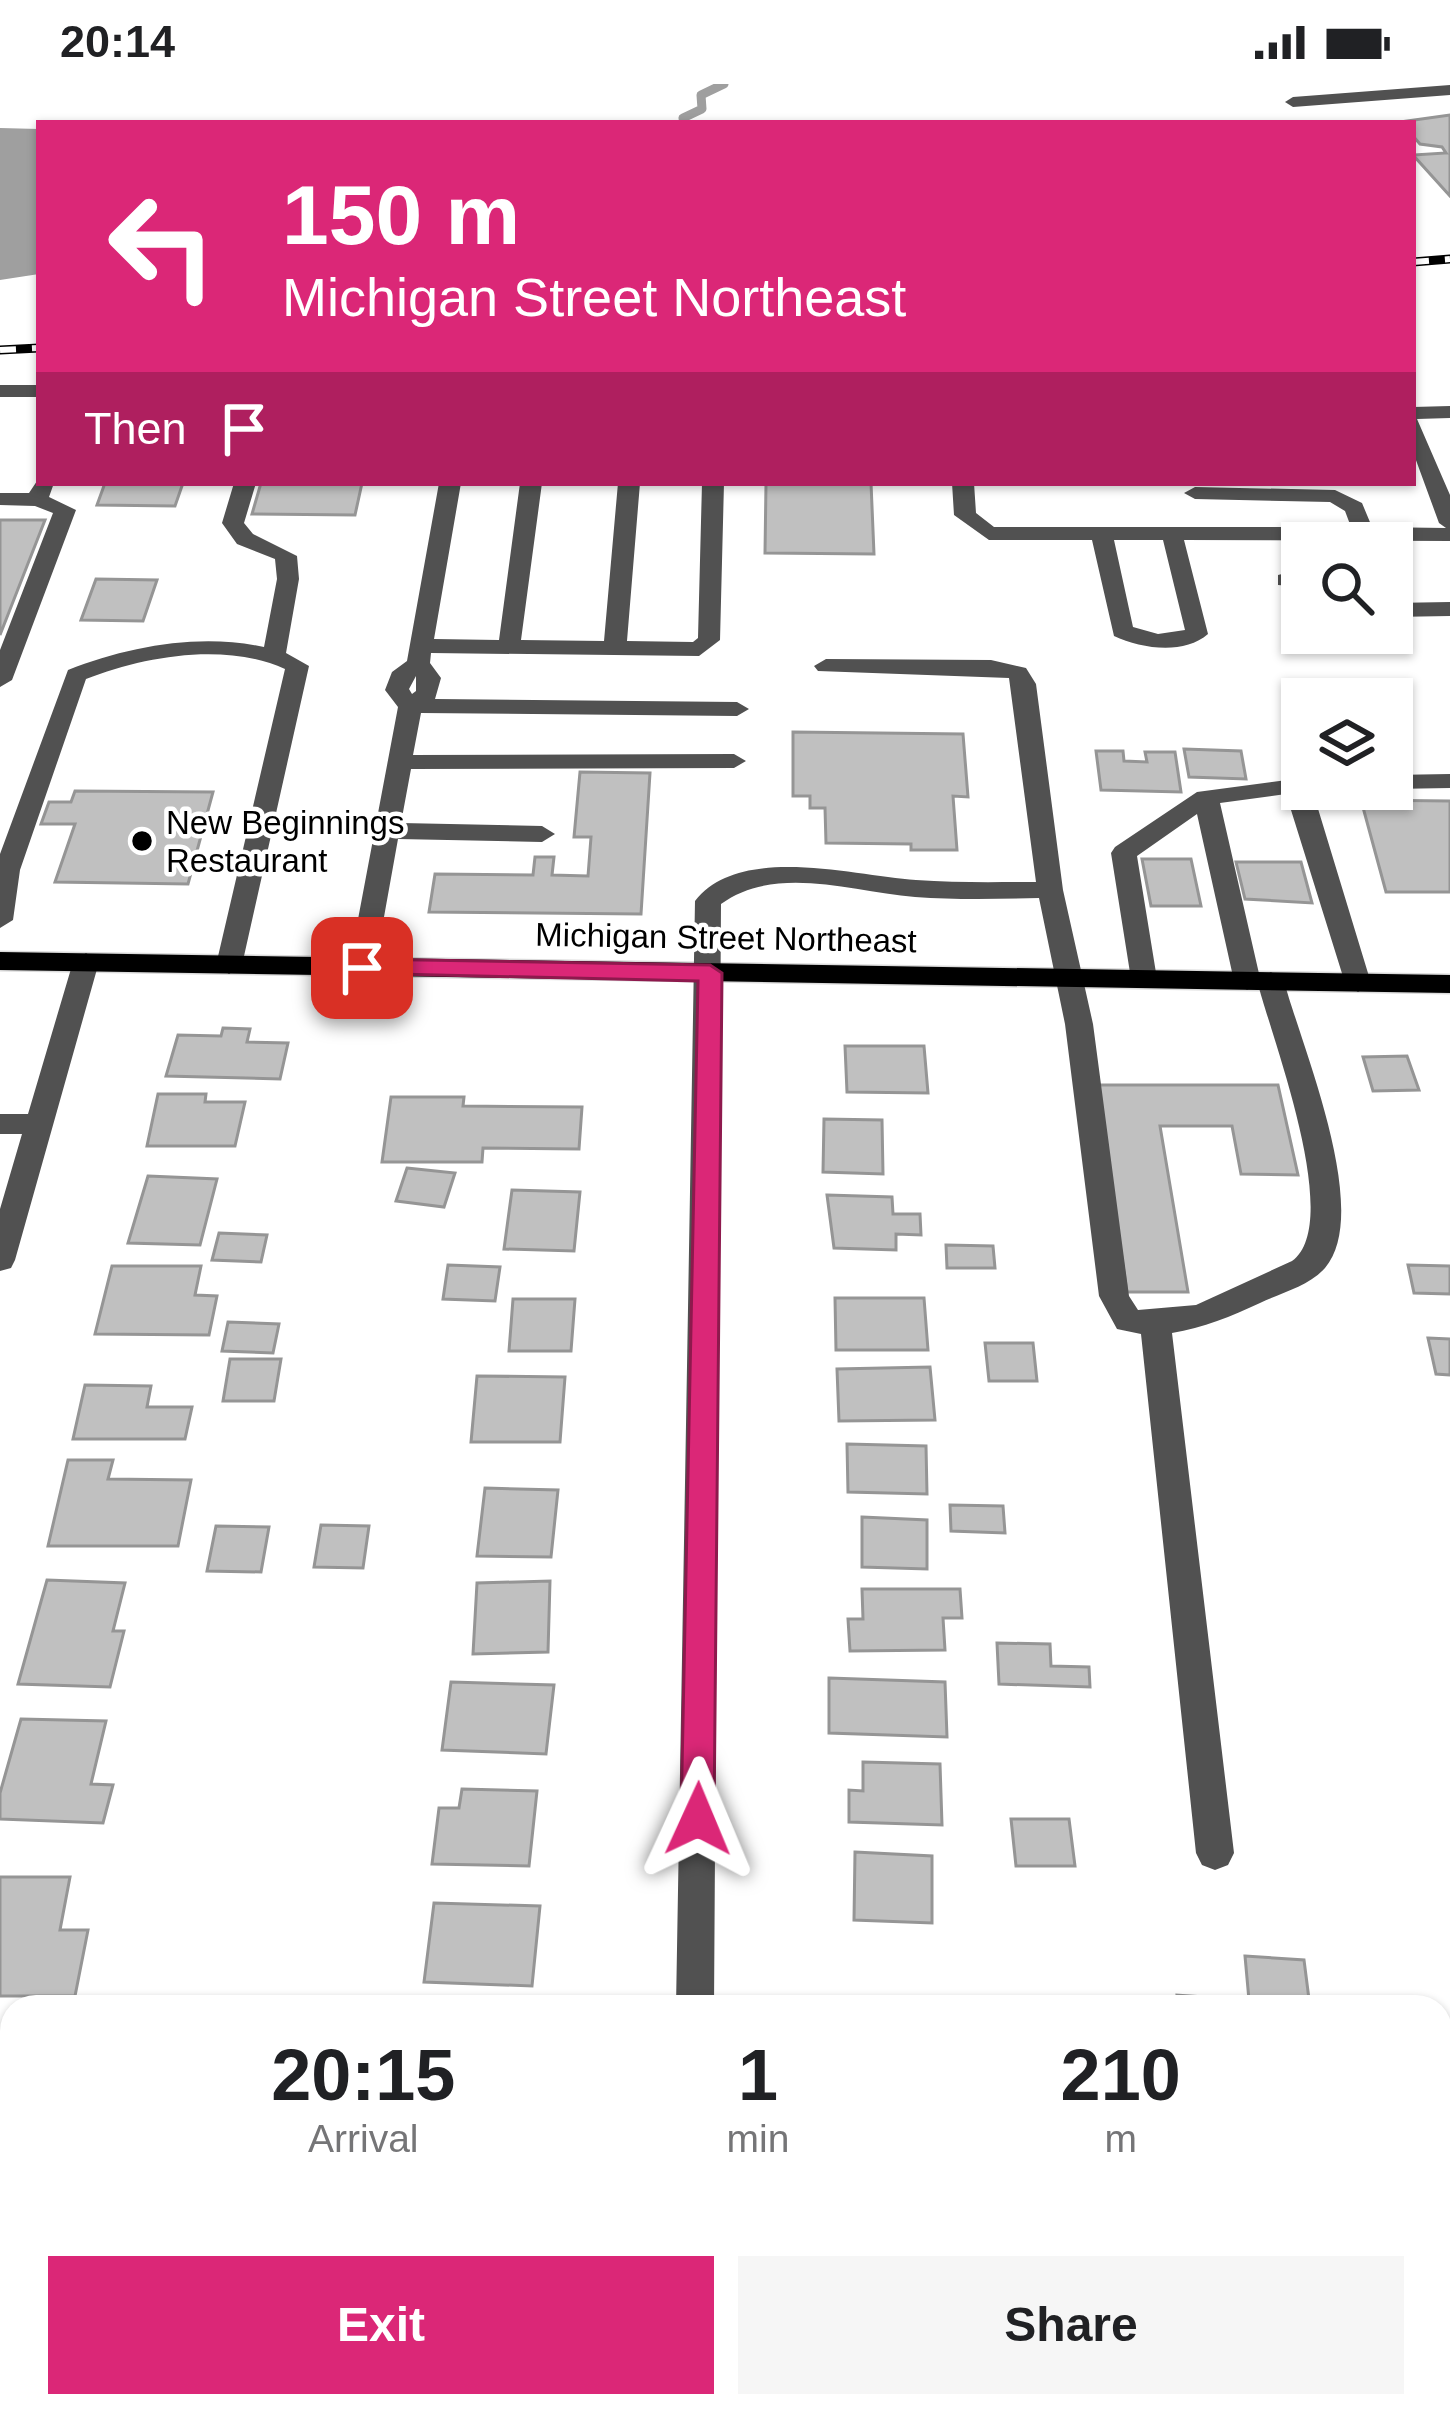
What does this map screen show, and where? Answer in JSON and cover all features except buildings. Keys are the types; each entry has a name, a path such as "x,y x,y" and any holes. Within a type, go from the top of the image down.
{"main road":[{"name":"Michigan Street Northeast","path":"0,962 1450,984"}],"street":[{"path":"1286,84 1299,120"},
{"path":"1293,102 1450,90"},
{"path":"0,391 36,391"},
{"path":"1416,413 1450,412"},
{"path":"1416,432 1450,523"},
{"path":"244,486 233,524 245,539 286,556 288,579 275,652"},
{"path":"362,968 410,706 427,694 429,678 420,655 449,486"},
{"path":"509,647 531,486"},
{"path":"615,648 629,486"},
{"path":"420,655 509,647 699,649 709,640 712,486"},
{"path":"962,486 965,514 989,534 1281,533"},
{"path":"0,499 41,491 64,510 0,680"},
{"path":"1195,493 1335,496 1354,508 1360,522"},
{"path":"1102,534 1122,632 1137,640 1180,640 1197,634 1172,534"},
{"path":"1413,534 1450,535"},
{"path":"1413,610 1450,609"},
{"path":"0,920 7,870 76,675 107,660 148,651 275,652 297,666 229,965"},
{"path":"826,666 991,667 1018,673 1024,684 1050,890 1070,978 1114,1296 1128,1321 1156,1326 1200,1318 1301,1268 1315,1260 1330,1228 1308,1096 1259,981 1206,797"},
{"path":"410,706 737,709"},
{"path":"400,762 734,761"},
{"path":"1413,782 1450,781"},
{"path":"1144,979 1124,853 1206,797 1281,788"},
{"path":"1306,810 1358,983"},
{"path":"387,831 542,834"},
{"path":"695,1995 710,973 707,901 718,890 749,878 838,878 905,888 1050,890"},
{"path":"0,1260 86,962"},
{"path":"0,1124 40,1124"},
{"path":"1156,1326 1215,1852"}],"shaded area":[{"path":"0,128 36,129 36,274 0,280"}],"waterway":[{"path":"683,120 702,109 701,95 724,84"}],"railway":[{"path":"1416,262 1450,259"},
{"path":"0,350 36,348"}],"place":[{"name":"New Beginnings Restaurant","path":"142,841"}],"route":[{"path":"362,968 710,973 698,1819"}]}
